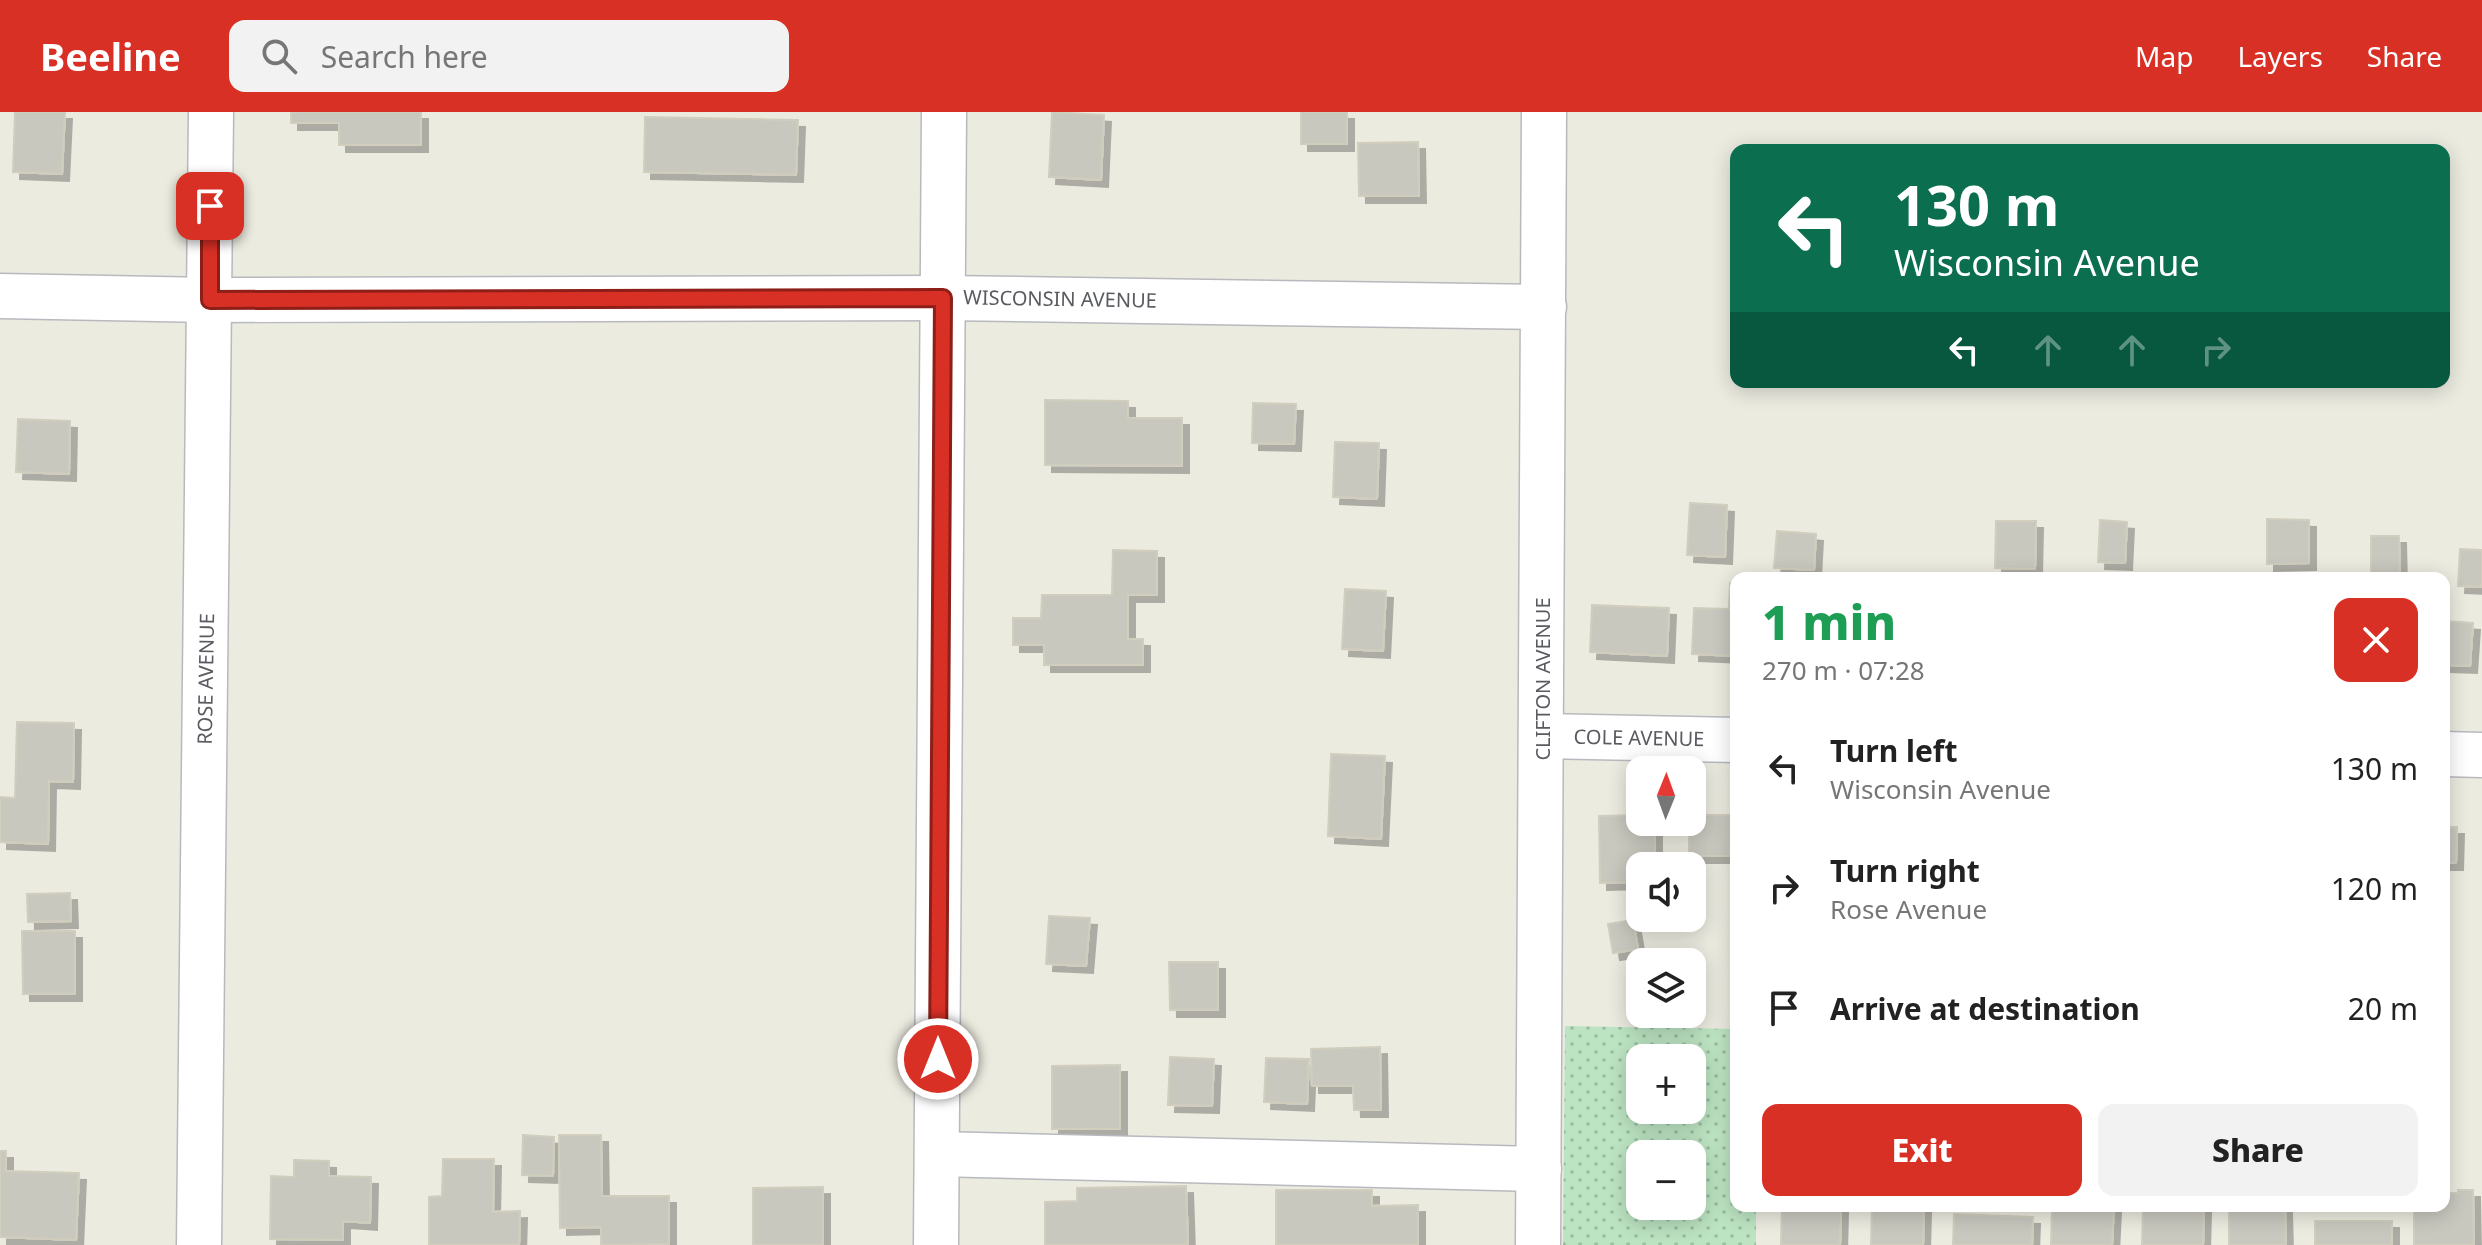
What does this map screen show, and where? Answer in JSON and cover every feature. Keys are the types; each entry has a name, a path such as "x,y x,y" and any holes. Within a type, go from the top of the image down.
{"street":[{"name":"ROSE AVENUE","path":"199,1245 211,112"},
{"path":"936,1245 944,112"},
{"name":"CLIFTON AVENUE","path":"1538,1245 1544,112"},
{"name":"WISCONSIN AVENUE","path":"0,296 210,300 943,298 1544,307"},
{"name":"COLE AVENUE","path":"1542,736 1730,740"},
{"path":"2450,754 2482,755"},
{"path":"937,1154 1539,1169"}],"green space":[{"path":"1565,1026 1730,1029 1730,1212 1756,1212 1756,1245 1563,1245"}],"building":[{"path":"15,112 65,112 62,174 13,172"},
{"path":"291,112 421,112 421,145 339,145 339,123 291,123"},
{"path":"1052,112 1104,115 1101,180 1049,177"},
{"path":"1301,112 1347,112 1347,144 1301,144"},
{"path":"645,117 798,120 796,175 644,172"},
{"path":"1418,142 1419,196 1359,196 1358,143"},
{"path":"1045,400 1128,401 1128,418 1182,418 1182,466 1045,465"},
{"path":"1253,403 1296,404 1294,444 1252,443"},
{"path":"18,419 70,421 69,474 16,472"},
{"path":"1335,442 1379,443 1377,499 1333,497"},
{"path":"1690,503 1727,505 1725,557 1687,555"},
{"path":"2267,519 2309,520 2309,563 2267,564"},
{"path":"2100,520 2127,522 2125,563 2098,562"},
{"path":"1996,521 2036,521 2035,569 1995,568"},
{"path":"1777,531 1816,534 1814,570 1774,568"},
{"path":"2371,536 2399,536 2400,572 2371,572"},
{"path":"2460,549 2482,550 2482,587 2458,586"},
{"path":"1113,550 1157,551 1157,595 1128,595 1128,639 1143,639 1143,665 1044,665 1044,645 1013,645 1013,618 1041,618 1042,595 1112,595"},
{"path":"1730,583 1730,656 1692,654 1694,608 1729,609"},
{"path":"1345,589 1386,591 1383,651 1342,649"},
{"path":"1592,605 1669,608 1667,656 1590,652"},
{"path":"2450,621 2473,623 2470,666 2450,665"},
{"path":"17,722 74,723 73,782 49,781 48,844 0,842 0,797 15,798"},
{"path":"1331,754 1385,756 1381,839 1328,836"},
{"path":"1626,815 1626,836 1655,836 1655,852 1626,852 1626,882 1600,883 1599,816"},
{"path":"1706,815 1730,815 1730,856 1689,852 1689,836 1706,836"},
{"path":"2450,827 2457,827 2456,863 2450,863"},
{"path":"70,893 71,921 28,922 27,894"},
{"path":"1049,916 1090,918 1086,966 1046,964"},
{"path":"1626,921 1626,932 1635,932 1638,948 1613,953 1608,924"},
{"path":"22,931 75,931 75,994 23,994"},
{"path":"1169,962 1218,962 1218,1010 1170,1010"},
{"path":"1380,1047 1381,1110 1354,1110 1353,1086 1312,1086 1311,1049"},
{"path":"1170,1057 1214,1059 1212,1106 1168,1105"},
{"path":"1266,1058 1309,1059 1307,1104 1264,1102"},
{"path":"1120,1065 1120,1129 1052,1129 1052,1066"},
{"path":"523,1135 554,1137 553,1176 522,1175"},
{"path":"559,1135 601,1135 602,1196 669,1196 669,1244 601,1245 601,1227 560,1228"},
{"path":"0,1151 6,1151 6,1171 79,1173 76,1240 0,1237"},
{"path":"443,1159 494,1159 493,1212 520,1211 519,1245 429,1245 429,1197 442,1196"},
{"path":"294,1160 329,1161 329,1176 371,1177 370,1223 343,1221 343,1240 270,1239 271,1176 294,1177"},
{"path":"1186,1186 1188,1245 1045,1245 1045,1202 1077,1201 1077,1188"},
{"path":"823,1187 823,1245 753,1245 753,1188"},
{"path":"1276,1190 1372,1190 1372,1206 1418,1205 1418,1245 1276,1245"},
{"path":"2458,1190 2473,1190 2474,1245 2414,1245 2414,1212 2450,1212 2450,1193 2458,1193"},
{"path":"1782,1212 1841,1212 1840,1245 1781,1245"},
{"path":"1872,1212 1924,1212 1923,1245 1871,1245"},
{"path":"2052,1212 2114,1212 2112,1245 2051,1245"},
{"path":"2143,1212 2204,1212 2203,1245 2142,1245"},
{"path":"2229,1212 2285,1212 2286,1245 2229,1245"},
{"path":"1954,1214 2033,1217 2032,1245 1953,1245"},
{"path":"2315,1221 2392,1221 2392,1245 2315,1245"}],"route":[{"path":"210,206 210,300 943,298 938,1059"}]}
